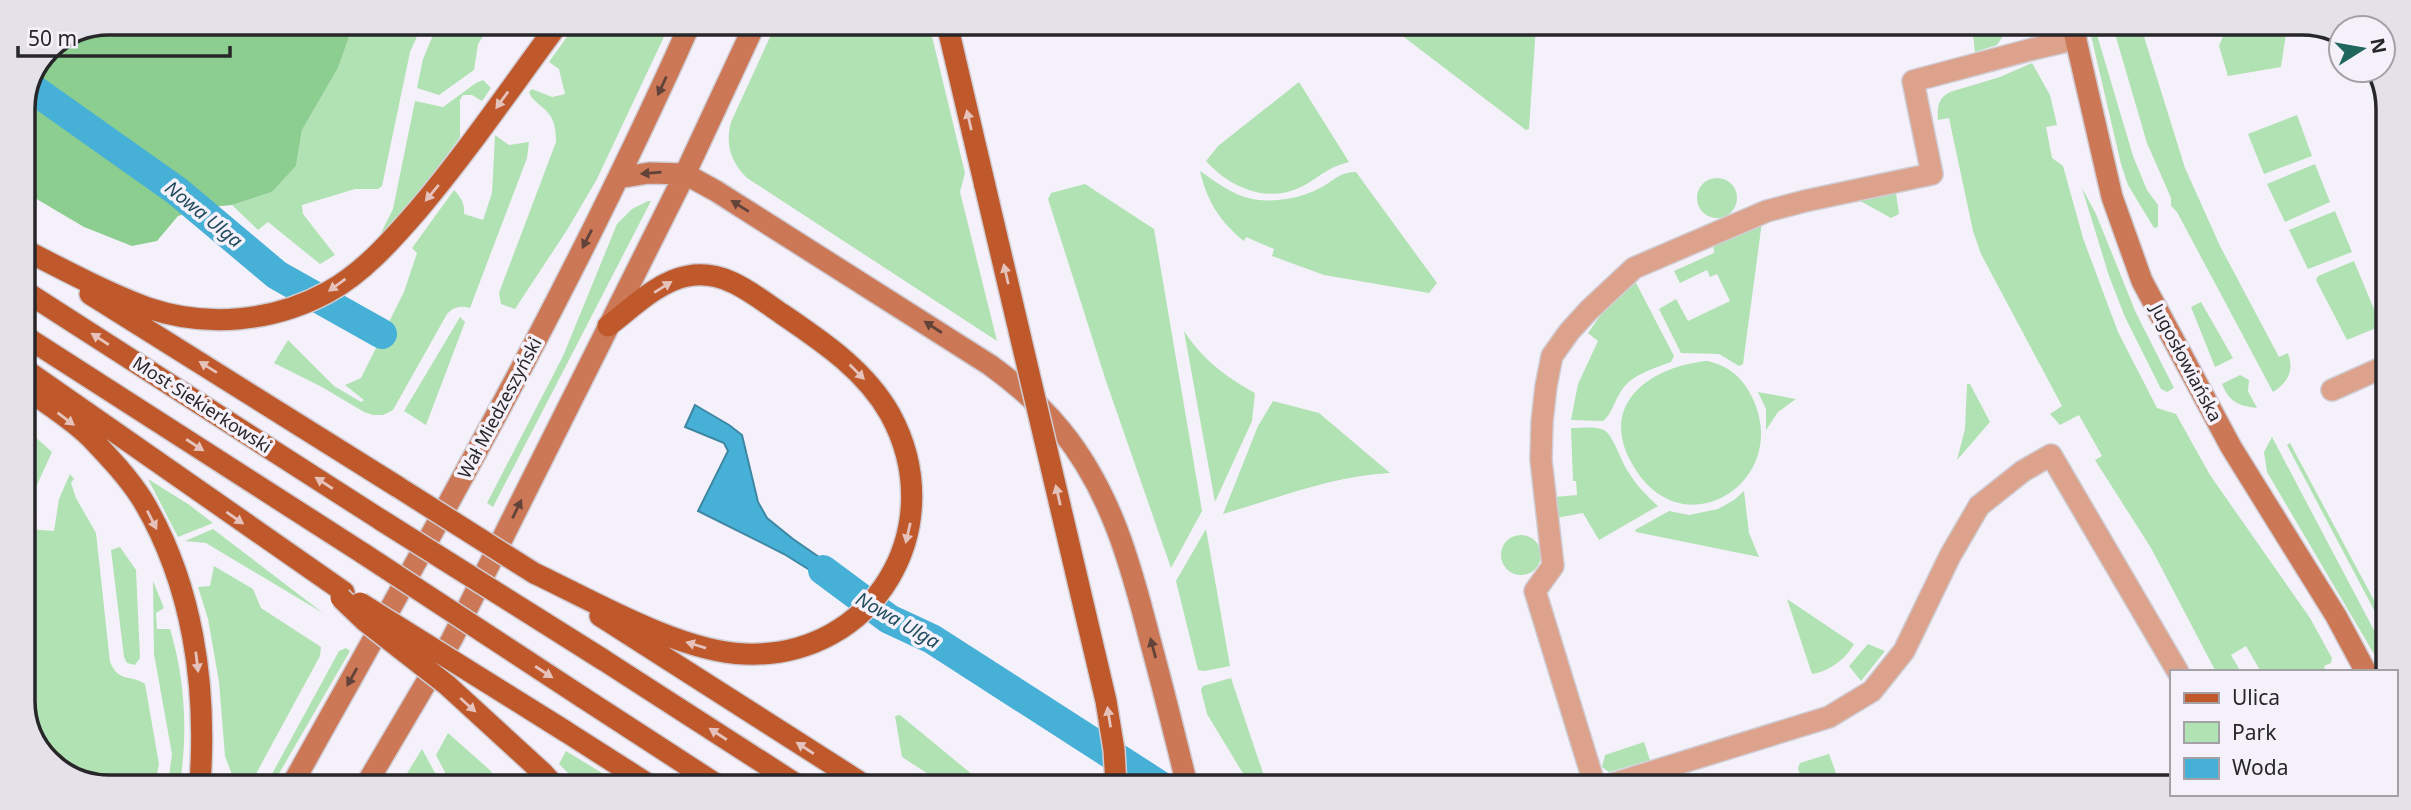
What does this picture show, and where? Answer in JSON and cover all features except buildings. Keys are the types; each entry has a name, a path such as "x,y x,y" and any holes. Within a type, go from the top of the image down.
{"main road":[{"path":"35,257 149,308 186,317 225,320 256,317 291,309 329,291 390,242 471,143 550,35"},
{"name":"Wał Miedzeszyński","path":"297,775 477,454 618,178 685,35"},
{"path":"373,775 452,639 685,174 750,35"},
{"path":"950,35 1106,701 1115,775"},
{"name":"Jugosłowiańska","path":"2074,35 2112,197 2142,281 2231,447 2336,616 2365,670"},
{"path":"618,178 649,173 685,174 728,198 942,333 1026,393 1060,429 1083,460 1114,519 1139,594 1184,775"},
{"path":"35,259 534,573 621,622 850,775"},
{"path":"608,326 672,281 687,276 709,274 744,288 828,346 872,388 890,414 902,441 912,501 906,542 891,577 873,603 847,625 819,642 786,652 744,654 699,646 621,622"},
{"name":"Most Siekierkowski","path":"35,298 782,775"},
{"name":"Most Siekierkowski","path":"35,343 702,775"},
{"path":"35,377 342,595 634,775"},
{"path":"35,395 88,435 107,455 142,499 165,548 183,596 194,638 201,694 200,775"},
{"path":"342,595 365,621 447,685 545,775"}],"street":[{"path":"1592,775 1535,591 1552,566 1541,460 1542,422 1552,356 1589,310 1634,268 1767,211 1932,174 1913,81 2033,48 2069,35"},
{"path":"2332,390 2376,370"},
{"path":"1642,775 1829,717 1872,691 1904,651 1950,556 1979,506 2023,471 2051,455 2177,670"}],"green space":[{"path":"109,35 350,35 338,68 302,130 296,166 272,192 232,205 209,207 178,216 157,241 132,246 84,227 35,198 36,95 47,68 68,47 95,36"},
{"path":"350,35 418,35 410,52 382,186 378,189 355,189 302,205 303,214 335,255 320,264 268,222 258,230 232,205 272,192 296,166 302,130 338,68"},
{"path":"433,35 484,35 478,44 474,70 439,95 417,88 423,59"},
{"path":"568,35 665,35 597,179 515,309 501,304 499,293 556,142 551,117 529,92 532,89 552,97 565,94 559,69 549,62"},
{"path":"771,35 932,35 965,173 960,192 997,341 747,178 737,166 729,146 731,122"},
{"path":"1401,35 1535,35 1529,129 1526,130"},
{"path":"1973,35 2004,35 1997,45 1975,52"},
{"path":"2091,35 2097,35 2133,156 2147,190 2158,205 2158,227 2154,228 2128,185"},
{"path":"2115,35 2143,35 2185,168 2220,246 2279,357 2288,353 2289,375 2273,392 2177,212 2171,206 2171,198 2147,143"},
{"path":"2224,35 2286,35 2281,67 2228,76 2219,46"},
{"path":"2032,63 2050,95 2057,125 2046,127 2052,158 2063,166 2083,238 2118,332 2157,408 2176,414 2210,475 2310,618 2332,658 2331,663 2324,666 2325,670 2260,670 2246,646 2231,655 2240,670 2215,670 2151,548 2095,460 2102,456 2079,415 2060,425 2050,414 2062,406 1981,254 1973,231 1949,118 1938,120 1938,107 1946,94 2000,77"},
{"path":"483,80 491,88 482,101 472,95 463,95 460,100 460,137 424,186 383,235 380,235 393,209 415,101 443,107"},
{"path":"1299,82 1349,162 1329,170 1301,187 1275,194 1237,185 1206,161 1218,146"},
{"path":"2297,115 2312,156 2264,174 2248,134"},
{"path":"495,135 509,145 529,142 527,158 470,308 457,307 447,314 393,410 383,415 364,412 274,363 288,340 334,386 361,402 364,400 345,385 361,378 404,292 417,253 412,248 454,190 462,201 464,214 483,220 492,193"},
{"path":"2315,164 2330,202 2285,222 2267,184"},
{"path":"1200,171 1240,195 1260,200 1305,195 1342,174 1356,172 1437,283 1429,293 1324,275 1272,256 1274,249 1246,237 1244,241 1221,218 1206,192"},
{"path":"1717,178 1731,184 1737,198 1731,212 1717,218 1703,212 1697,198 1703,184"},
{"path":"1085,184 1154,229 1202,511 1171,568 1106,381 1048,199 1051,193"},
{"path":"1895,186 1899,214 1891,218 1853,197"},
{"path":"2082,188 2096,214 2136,313 2174,388 2167,392 2161,389 2125,317 2109,276"},
{"path":"651,201 493,507 487,503 563,356 617,224 632,209"},
{"path":"2335,211 2352,252 2308,269 2289,230"},
{"path":"1762,222 1743,364 1739,366 1719,354 1681,353 1659,309 1676,299 1688,321 1730,301 1717,274 1710,277 1707,270 1680,283 1674,271 1714,253 1713,242"},
{"path":"2354,261 2376,314 2376,328 2347,340 2316,280 2318,276"},
{"path":"1634,279 1674,356 1671,362 1642,373 1624,387 1603,421 1571,420 1578,384 1598,341 1588,333 1609,303"},
{"path":"2201,302 2233,358 2215,367 2191,307"},
{"path":"460,317 465,322 426,425 404,411"},
{"path":"1184,331 1215,366 1255,393 1252,421 1215,502"},
{"path":"1708,361 1723,366 1734,374 1752,397 1761,428 1758,456 1745,479 1725,496 1701,504 1676,502 1651,488 1630,460 1622,439 1622,420 1627,404 1638,390 1652,379 1669,370"},
{"path":"2240,375 2249,380 2248,391 2257,408 2235,402 2225,390 2222,384"},
{"path":"1967,384 1970,384 1990,422 1957,460 1965,429"},
{"path":"1758,392 1796,399 1778,412 1766,430 1766,409"},
{"path":"1273,401 1319,413 1390,473 1326,483 1223,514 1258,426"},
{"path":"1571,428 1597,428 1608,433 1632,478 1658,506 1599,540 1583,513 1556,518 1554,497 1577,495 1576,481 1573,481"},
{"path":"35,437 52,452 35,493"},
{"path":"2272,437 2376,634 2376,657 2267,472 2264,452"},
{"path":"2290,443 2376,604 2376,614 2287,445"},
{"path":"70,474 74,479 71,483 76,498 96,533 110,662 121,676 145,684 159,764 157,775 109,775 85,771 68,763 50,746 36,715 35,529 54,531 59,499"},
{"path":"148,479 188,504 213,523 178,537"},
{"path":"1744,491 1749,533 1759,557 1635,530 1669,511 1689,515 1718,509"},
{"path":"213,529 323,613 206,543 185,541"},
{"path":"1206,529 1230,666 1204,671 1198,670 1176,581"},
{"path":"1521,535 1535,541 1541,555 1535,569 1521,575 1507,569 1501,555 1507,541"},
{"path":"120,547 136,570 140,658 135,665 127,663 124,657 111,550"},
{"path":"214,566 253,589 261,608 321,647 320,656 255,775 232,775 225,756 219,682 208,619 198,587 210,586"},
{"path":"153,581 164,608 156,613 157,629 170,629 182,686 184,744 181,775 169,775 172,754 154,654"},
{"path":"1787,599 1854,644 1851,650 1830,668 1812,674"},
{"path":"1868,644 1885,651 1861,681 1849,666"},
{"path":"346,648 350,651 278,775 271,775 339,651"},
{"path":"1231,678 1264,775 1244,775 1207,714 1201,690 1203,686"},
{"path":"900,715 973,775 930,775 902,757 895,716"},
{"path":"448,733 492,772 491,775 446,775 436,755"},
{"path":"1644,742 1650,760 1609,772 1602,767 1605,755"},
{"path":"422,749 436,775 406,775"},
{"path":"566,751 605,775 570,775 559,764"},
{"path":"1829,754 1836,773 1800,775 1800,763"}],"water":[{"path":"695,405 742,435 758,502 767,518 861,588 853,597 784,554 698,511 728,451 724,443 685,427"}],"waterway":[{"name":"Nowa Ulga","path":"37,92 177,191 277,275 382,334"},
{"name":"Nowa Ulga","path":"823,570 889,619 932,639 1143,775"}]}
